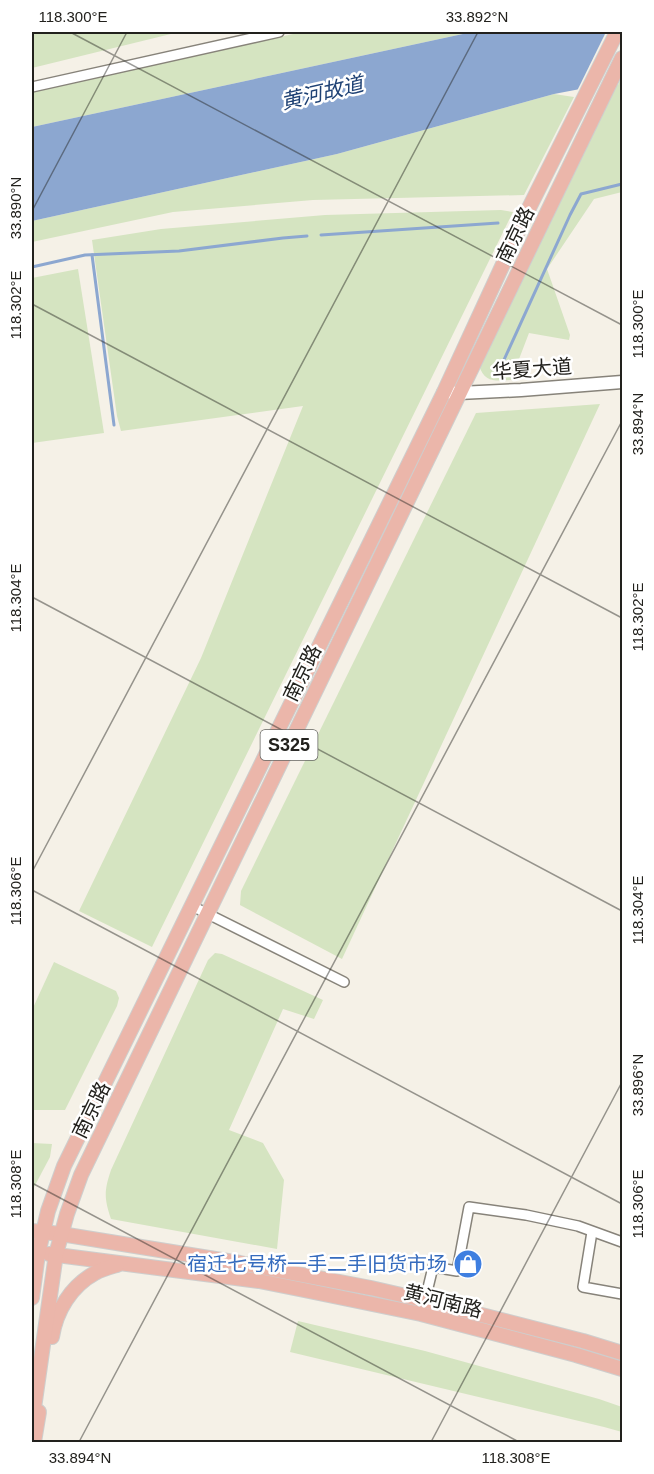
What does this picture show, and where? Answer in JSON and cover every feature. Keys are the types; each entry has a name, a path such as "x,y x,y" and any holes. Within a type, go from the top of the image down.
{"main road":[{"name":"南京路","path":"32,1298 37,1232 48,1211 64,1166 444,392 529,208 617,32"},
{"name":"南京路","path":"32,1422 56,1254 81,1175 622,58"},
{"name":"黄河南路","path":"37,1232 240,1263 366,1287 425,1300 622,1353"},
{"name":"黄河南路","path":"35,1253 259,1281 421,1314 576,1355 622,1370"},
{"path":"34,1443 54,1324 61,1309 81,1282 97,1271 122,1263"}],"street":[{"path":"32,87 279,32"},
{"name":"华夏大道","path":"444,392 521,390 622,382"},
{"path":"192,906 344,982"},
{"path":"425,1300 433,1267 457,1270 469,1207 526,1215 578,1227 622,1242"},
{"path":"592,1232 583,1287 622,1294"}],"green space":[{"path":"32,32 179,32 32,68"},
{"path":"302,32 472,32 32,127 32,92"},
{"path":"622,81 622,192 594,199 547,269 570,335 569,340 529,333 511,380 491,380 484,375 479,365 615,82"},
{"path":"554,94 574,97 524,195 313,200 173,212 32,242 32,221 337,154"},
{"path":"501,210 513,212 152,947 79,911 201,658 303,406 121,431 92,240 161,229 325,215"},
{"path":"78,269 104,433 32,443 32,278"},
{"path":"600,404 342,959 240,905 241,891 476,413"},
{"path":"215,953 222,954 323,1000 314,1019 283,1009 229,1130 263,1143 284,1180 277,1249 111,1219 107,1205 106,1189 111,1170 208,960"},
{"path":"54,962 116,991 119,998 65,1110 32,1110 32,1010"},
{"path":"32,1143 52,1144 50,1157 32,1191"},
{"path":"298,1321 425,1351 599,1399 622,1407 622,1432 290,1352"}],"water":[{"name":"黄河故道","path":"472,32 622,32 622,81 554,94 337,154 32,221 32,127"}],"pier":[{"path":"606,32 622,32 622,76 618,85 576,93"}],"waterway":[{"path":"503,362 581,194 622,184"},
{"path":"321,235 498,223"},
{"path":"32,267 85,255 179,251 307,236"},
{"path":"92,255 114,425"}],"place":[{"name":"宿迁七号桥一手二手旧货市场","path":"468,1264"}]}
